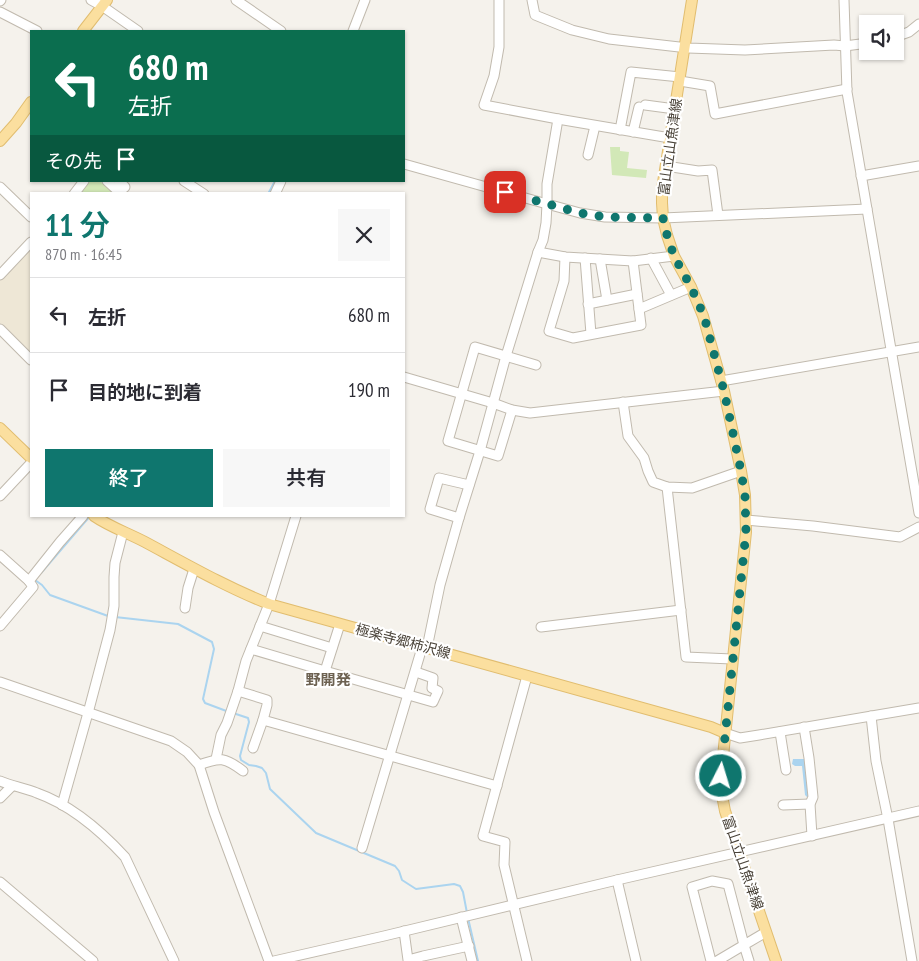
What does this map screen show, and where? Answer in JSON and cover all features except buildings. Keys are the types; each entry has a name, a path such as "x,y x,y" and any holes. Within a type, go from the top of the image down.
{"main road":[{"name":"富山立山魚津線","path":"692,0 662,189 663,218 674,256 704,316 723,386 745,495 746,520 721,776 722,795 725,811 776,961"},
{"path":"84,30 104,3"},
{"path":"0,141 30,103"},
{"path":"0,428 30,457"},
{"name":"極楽寺郷柿沢線","path":"108,520 123,532 144,541 242,594 269,604 711,727 725,733"}],"street":[{"path":"91,0 104,3 137,30"},
{"path":"236,0 280,30"},
{"path":"352,30 365,0"},
{"path":"500,0 499,47 494,76 484,105 670,138"},
{"path":"532,0 535,15 572,30 609,39 684,47 745,50 859,44"},
{"path":"844,0 847,89 919,513"},
{"path":"0,12 35,30"},
{"path":"904,34 919,24"},
{"path":"620,130 631,72 680,79 710,86 715,114 847,89"},
{"path":"633,132 642,106 675,109"},
{"path":"362,848 421,651 428,643 440,585 459,518 506,356 543,240 547,204 546,184 558,119"},
{"path":"588,155 595,126"},
{"path":"405,164 580,213 605,217 663,218 867,209"},
{"path":"666,166 698,171 712,170 718,216"},
{"path":"861,176 919,166"},
{"path":"76,192 83,182"},
{"path":"109,182 120,189"},
{"path":"186,182 201,192"},
{"path":"0,187 30,216"},
{"path":"2,270 30,243"},
{"path":"538,252 565,257 633,261 674,256"},
{"path":"565,257 564,281 549,331 573,338 641,325 633,261"},
{"path":"585,258 591,334"},
{"path":"651,258 671,294"},
{"path":"600,259 607,300"},
{"path":"639,308 691,287"},
{"path":"588,304 637,294"},
{"path":"0,330 30,359"},
{"path":"512,410 498,456 448,441 475,347 536,365"},
{"path":"405,377 512,410 530,413 623,402 723,386 891,351 919,347"},
{"path":"623,402 628,436 644,458 653,482 667,487 692,488 741,471"},
{"path":"0,496 30,464"},
{"path":"459,518 430,510 439,478 469,485"},
{"path":"667,487 686,657 732,660"},
{"path":"29,581 82,517"},
{"path":"216,758 221,735 227,723 246,661 269,604 296,517"},
{"path":"746,520 900,537 919,527"},
{"path":"62,805 110,630 114,606 114,577 123,532"},
{"path":"0,555 29,581 33,587 0,626"},
{"path":"185,608 188,588 194,569"},
{"path":"541,626 681,610"},
{"path":"325,671 340,624"},
{"path":"260,626 332,648"},
{"path":"251,649 433,702 438,691 432,688 434,678 416,672"},
{"path":"527,676 482,836 505,842 504,865 527,961"},
{"path":"0,682 171,741 187,752 198,765 269,961"},
{"path":"238,690 267,700 263,720 253,748"},
{"path":"725,733 740,738 919,708"},
{"path":"871,716 876,761 888,819 912,961"},
{"path":"263,720 497,786"},
{"path":"804,728 810,758 814,797 810,804 812,836"},
{"path":"780,732 786,770"},
{"path":"198,765 216,758 232,762 243,771"},
{"path":"0,781 38,793 62,805 81,816 114,845 125,857 174,961"},
{"path":"0,798 12,786"},
{"path":"783,806 810,804"},
{"path":"275,961 919,811"},
{"path":"618,880 636,961"},
{"path":"711,961 692,887 712,881 728,884 749,961"},
{"path":"0,882 93,961"},
{"path":"462,916 472,961"},
{"path":"404,931 408,960 469,946"},
{"path":"717,961 766,932"}],"shaded area":[{"path":"30,243 30,360 0,331 0,275"}],"green space":[{"path":"610,147 620,147 620,151 629,152 627,168 647,170 646,178 612,175"},
{"path":"88,182 101,182 112,192 80,192"}],"water":[{"path":"793,759 808,759 811,797 805,795 802,766 792,764"}],"waterway":[{"path":"269,192 274,182"},
{"path":"41,573 89,517"},
{"path":"36,579 50,595 108,616"},
{"path":"115,617 178,624 212,642 214,649 203,699 205,703 229,712"},
{"path":"233,713 248,718 249,722 240,756 241,760 249,765 262,768 266,773 270,789 316,833 395,866 402,880 416,889 454,884 460,886 467,913"},
{"path":"468,918 478,961"}],"district":[{"name":"野開発","path":"328,680"}],"route":[{"path":"505,192 580,213 605,217 663,218 674,256 704,316 724,391 741,471 745,495 746,520 721,776"}]}
